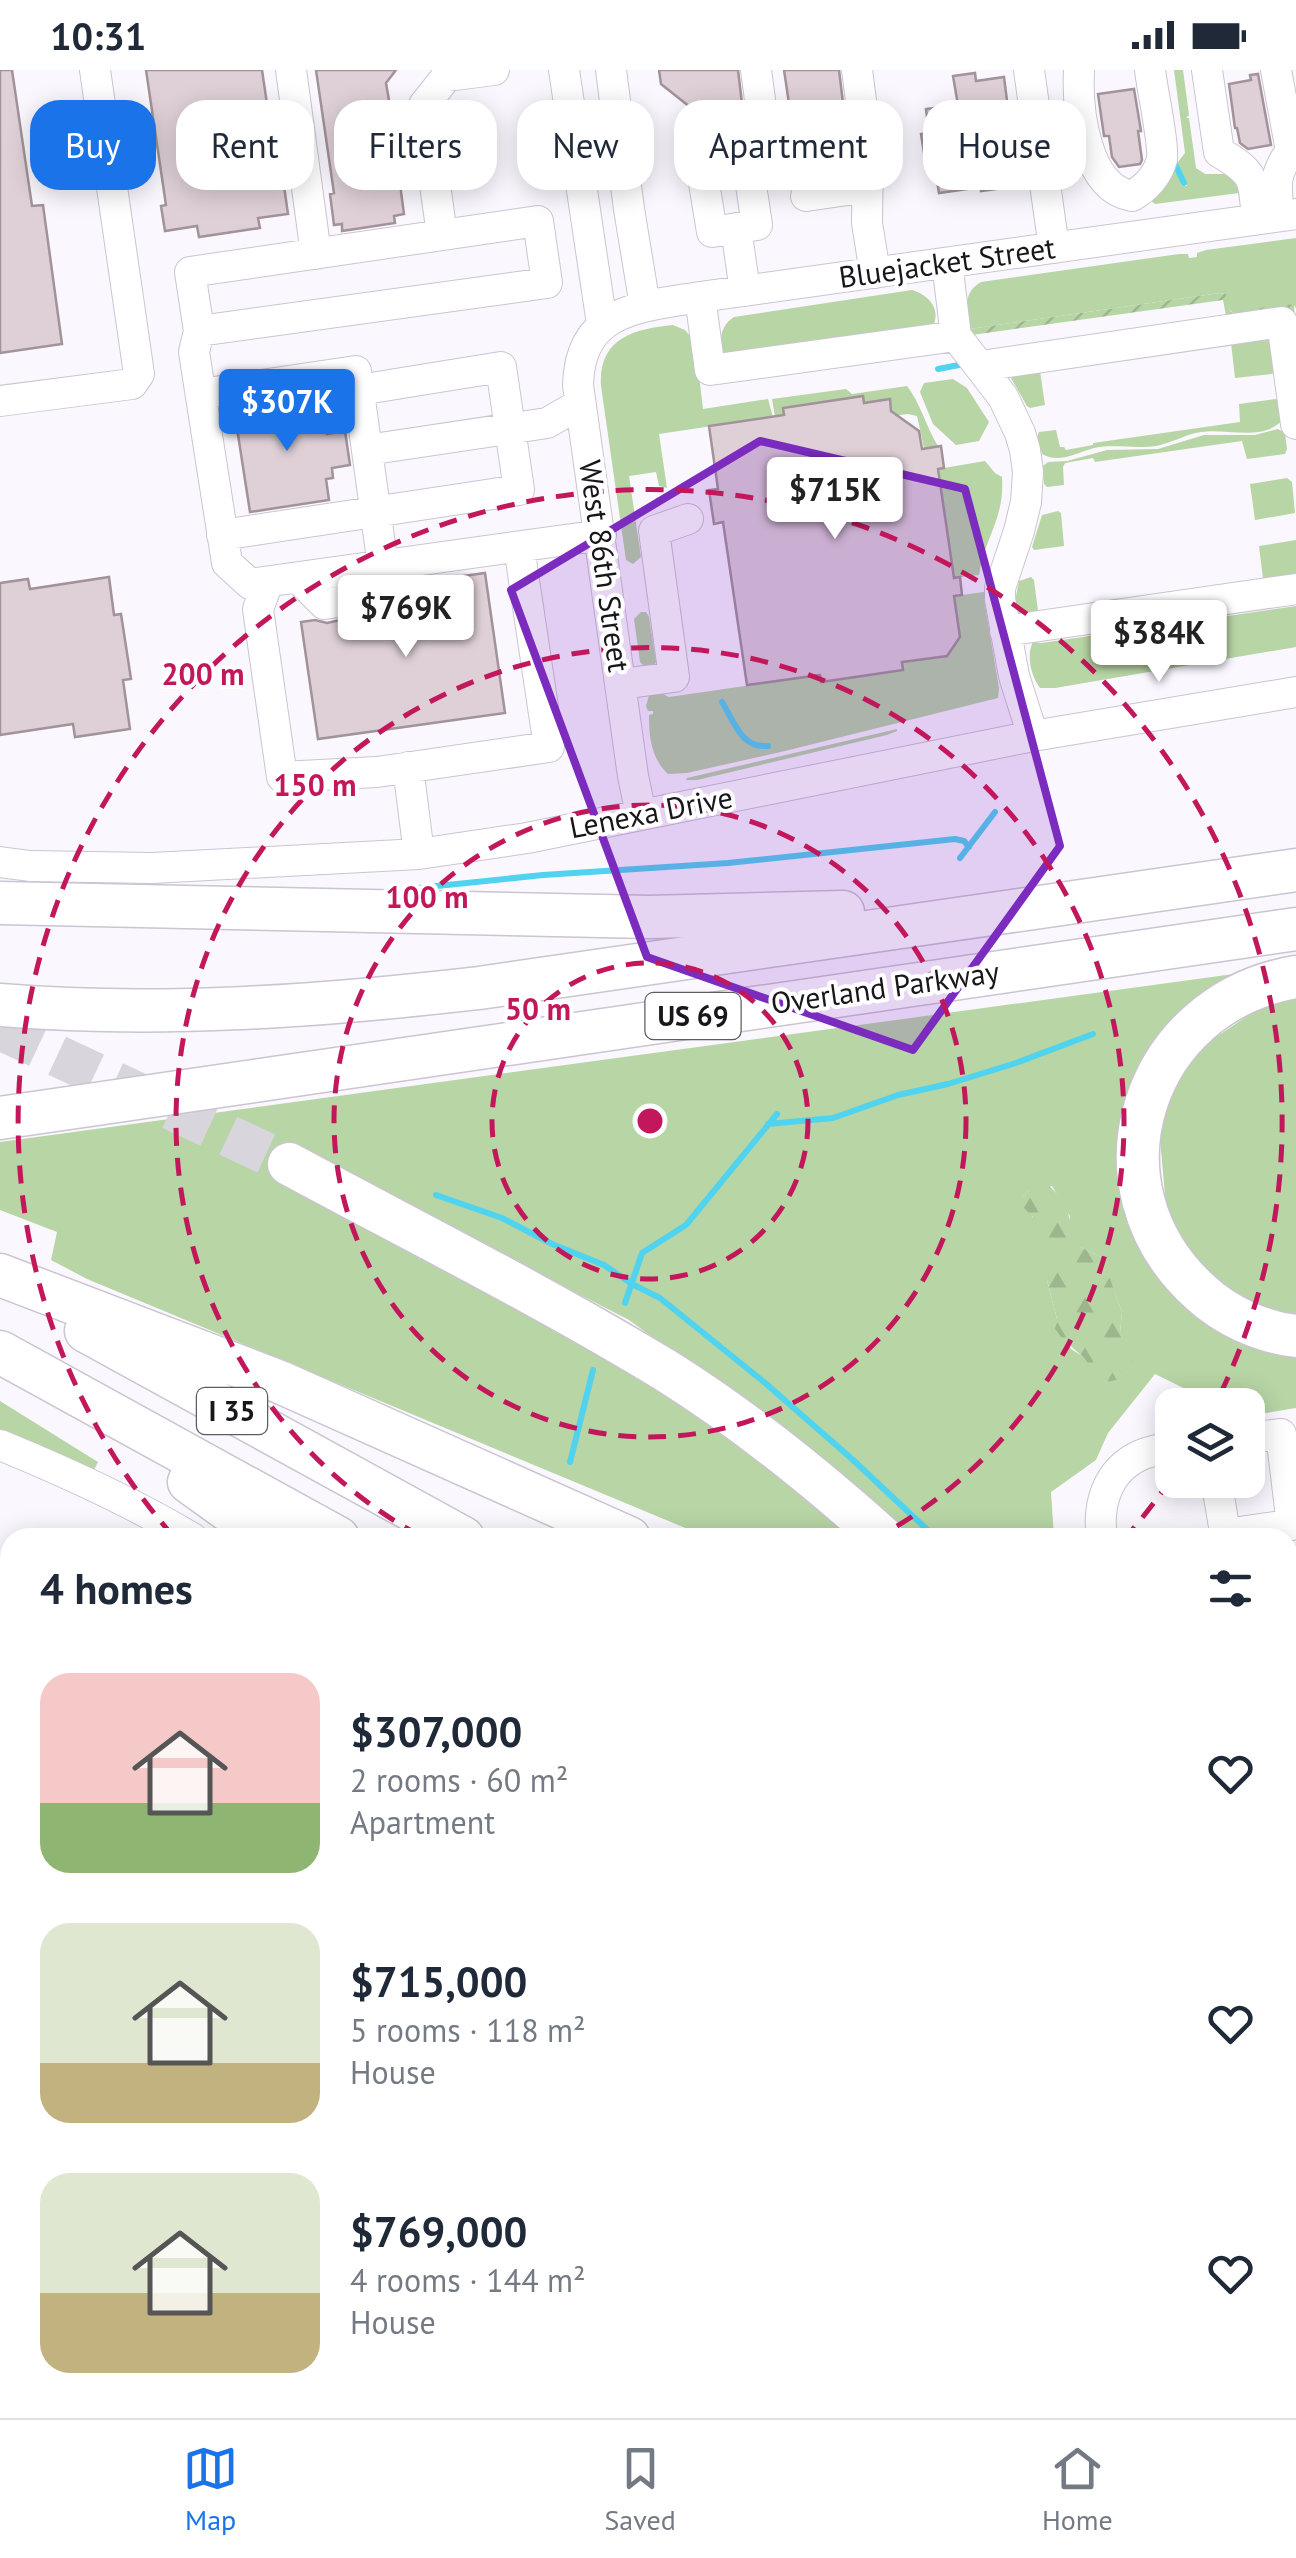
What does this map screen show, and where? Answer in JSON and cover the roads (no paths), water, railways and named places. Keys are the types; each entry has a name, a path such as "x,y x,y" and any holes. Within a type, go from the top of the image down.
{"highway":[{"name":"US 69","path":"0,1005 246,1008 359,1002 1296,870"},
{"path":"0,903 649,917 1033,908"},
{"name":"Overland Parkway","path":"0,1118 1296,929"},
{"path":"1296,977 1255,986 1204,1017 1186,1034 1167,1056 1155,1079 1140,1129 1137,1157 1149,1217 1174,1266 1224,1311 1264,1329 1296,1336"},
{"path":"290,1164 667,1372 742,1423 871,1528"},
{"path":"0,1275 280,1382 607,1528"},
{"name":"I 35","path":"0,1284 445,1528"},
{"path":"13,1359 252,1528"},
{"name":"I 35","path":"13,1359 320,1528"}],"street":[{"path":"0,401 132,384 139,374 95,70"},
{"path":"291,70 316,254"},
{"path":"442,235 424,105 447,76 494,70"},
{"path":"564,70 602,324"},
{"path":"611,70 645,306"},
{"path":"756,70 759,100"},
{"path":"857,70 861,100"},
{"path":"1029,70 1054,248"},
{"path":"1079,70 1086,148 1114,190 1132,196"},
{"path":"1090,70 1088,87 1098,155 1096,167"},
{"path":"1132,196 1154,177 1162,158 1150,70"},
{"path":"1207,70 1219,152 1245,168 1285,216"},
{"path":"1222,70 1234,161"},
{"path":"1276,70 1293,146 1276,180 1285,216"},
{"path":"1293,70 1296,88"},
{"path":"705,190 712,232 756,226 751,190"},
{"path":"806,196 847,190"},
{"path":"868,190 875,273"},
{"path":"1132,196 1137,236"},
{"path":"601,535 250,584 226,563 194,352 199,331 190,272 629,209"},
{"name":"Bluejacket Street","path":"602,324 626,310 700,297 1285,216"},
{"path":"199,331 547,283 538,221"},
{"path":"736,228 745,291"},
{"path":"947,263 956,336 1003,398 1025,450 1026,502 1000,588 1014,676 1033,736"},
{"path":"700,297 710,370 956,336"},
{"path":"982,366 1282,322 1296,424"},
{"name":"West 86th Street","path":"602,324 578,363 580,404 641,814"},
{"path":"222,535 519,490 501,367 359,390"},
{"path":"201,394 356,371 383,566"},
{"path":"367,450 509,430 546,422 580,404"},
{"path":"621,684 674,677 654,531 688,520"},
{"path":"283,580 258,608 282,778 378,772 548,747 519,546"},
{"path":"283,580 324,604 352,600"},
{"path":"608,588 661,581"},
{"path":"1005,631 1296,589"},
{"name":"Lenexa Drive","path":"0,862 152,868 419,854 527,838 1033,736 1296,692"},
{"path":"408,767 419,854"},
{"path":"1265,1436 1281,1434 1294,1524"},
{"path":"0,1445 87,1482 175,1528"},
{"path":"1100,1527 1106,1489 1126,1464 1155,1451"},
{"path":"1219,1498 1224,1528"}],"waterway":[{"path":"1176,166 1184,183"},
{"path":"938,369 959,365"},
{"path":"722,702 745,738 768,746"},
{"path":"960,858 995,812"},
{"path":"418,888 728,863 955,839 969,847"},
{"path":"768,1124 833,1118 898,1095 1016,1063 1093,1034"},
{"path":"625,1303 642,1253 686,1225 777,1114"},
{"path":"436,1195 502,1218 604,1265 660,1298 764,1382 925,1528"},
{"path":"570,1462 593,1370"}],"tunnel":[{"path":"0,1029 289,1164"}]}
